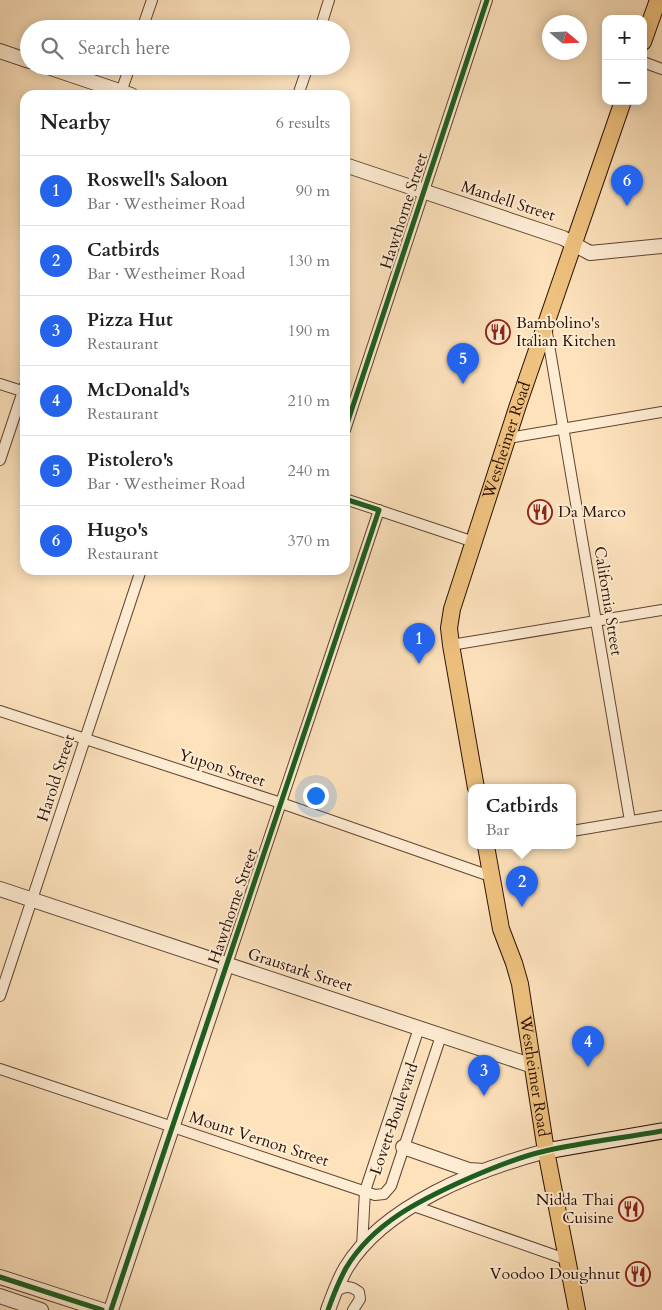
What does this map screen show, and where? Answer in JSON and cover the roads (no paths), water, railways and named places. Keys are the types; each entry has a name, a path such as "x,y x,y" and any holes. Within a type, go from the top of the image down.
{"main road":[{"path":"647,31 658,0"},
{"name":"Westheimer Road","path":"475,784 451,645 449,628 452,609 622,105"},
{"name":"Westheimer Road","path":"486,849 501,928 520,984 546,1151 577,1310"},
{"path":"546,1151 662,1131"}],"street":[{"path":"145,20 152,0"},
{"path":"323,20 329,0"},
{"name":"Hawthorne Street","path":"350,415 488,0"},
{"path":"0,51 20,58"},
{"path":"647,63 662,69"},
{"path":"70,75 113,90"},
{"path":"125,90 128,75"},
{"path":"300,90 305,75"},
{"name":"Mandell Street","path":"350,167 563,238 590,253 662,246"},
{"name":"California Street","path":"546,326 630,822"},
{"path":"0,384 20,388"},
{"path":"0,460 20,401"},
{"path":"508,438 662,412"},
{"path":"350,501 474,542"},
{"name":"Hawthorne Street","path":"111,1310 379,510"},
{"name":"Harold Street","path":"0,996 139,575"},
{"path":"451,645 662,610"},
{"name":"Yupon Street","path":"0,710 280,803 490,876"},
{"path":"576,830 662,816"},
{"name":"Graustark Street","path":"0,889 533,1066"},
{"name":"Lovett Boulevard","path":"362,1247 365,1191 418,1028"},
{"name":"Lovett Boulevard","path":"365,1191 375,1195 384,1194 391,1186 441,1036"},
{"name":"Mount Vernon Street","path":"0,1069 365,1191"},
{"path":"403,1147 469,1170 484,1171"},
{"path":"328,1310 346,1268 362,1247 386,1223 411,1205 484,1171 518,1158 546,1151"},
{"path":"411,1205 568,1260"},
{"path":"0,1278 102,1310"},
{"path":"336,1291 345,1286 352,1286 359,1292 360,1299 353,1310"},
{"path":"0,1296 41,1310"}],"place":[{"name":"Hugo's","path":"627,206"},
{"name":"Bambolino's Italian Kitchen","path":"498,332"},
{"name":"Pistolero's","path":"463,384"},
{"name":"Da Marco","path":"540,512"},
{"name":"Roswell's Saloon","path":"419,664"},
{"name":"Catbirds","path":"522,907"},
{"name":"McDonald's","path":"588,1067"},
{"name":"Pizza Hut","path":"484,1096"},
{"name":"Nidda Thai Cuisine","path":"631,1209"},
{"name":"Voodoo Doughnut","path":"638,1274"}]}
